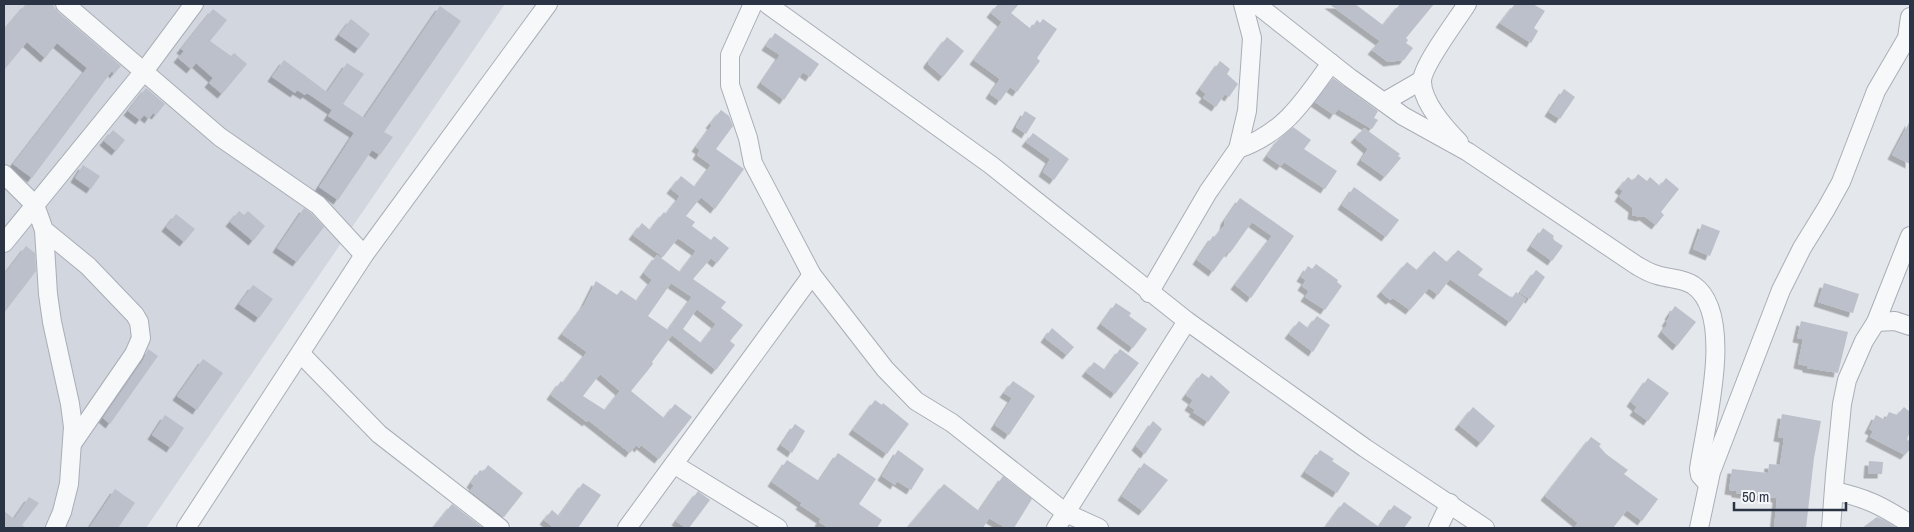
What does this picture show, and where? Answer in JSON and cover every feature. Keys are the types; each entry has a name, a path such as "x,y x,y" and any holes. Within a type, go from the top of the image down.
{"street":[{"path":"65,4 220,136 318,205 364,255"},
{"path":"4,243 144,70 194,4"},
{"path":"186,528 364,255 548,4"},
{"path":"753,4 730,56 730,85 748,138 753,163 812,276 885,369 916,401 952,423 1066,513 1099,528"},
{"path":"766,4 991,165 1187,322 1365,448 1485,528"},
{"path":"1149,293 1208,192 1238,149 1247,111 1252,38 1243,4"},
{"path":"1256,4 1384,102 1418,124 1468,152 1636,265 1657,275 1682,280 1700,291 1711,309 1714,330 1714,382 1708,426 1699,469 1700,475 1708,484"},
{"path":"1384,102 1422,80 1430,61 1467,4"},
{"path":"1699,528 1708,484 1781,290 1798,255 1841,182 1876,92 1907,38 1910,17"},
{"path":"1238,149 1256,143 1289,118 1306,99 1331,63"},
{"path":"1422,80 1430,106 1468,152"},
{"path":"4,174 35,205 44,230 48,294 57,350 70,404 73,427 68,484 62,512 55,528"},
{"path":"44,230 88,266 124,302 134,315 140,328 141,338 134,354 72,444"},
{"path":"1831,528 1842,404 1847,380 1864,341 1876,322 1910,236"},
{"path":"627,528 812,276"},
{"path":"1876,322 1895,320 1910,326"},
{"path":"1056,528 1187,322"},
{"path":"300,354 379,434 500,528"},
{"path":"675,464 778,528"},
{"path":"1834,491 1860,496 1910,524"},
{"path":"1438,528 1450,503"}],"shaded area":[{"path":"4,4 505,4 146,528 4,528"}],"building":[{"path":"26,4 52,4 58,12 121,66 114,74 112,71 32,178 13,164 87,68 57,43 45,58 27,42 4,70 4,30"},
{"path":"998,4 1019,4 1011,13 1031,29 1037,20 1040,23 1043,19 1057,29 1037,58 1040,61 1017,92 1010,87 1000,101 990,94 1000,79 974,60 1002,22 991,13"},
{"path":"1329,4 1355,4 1383,25 1400,4 1434,4 1406,38 1408,40 1406,43 1413,48 1404,60 1388,62 1372,50 1380,41"},
{"path":"1515,4 1533,4 1545,11 1534,28 1538,31 1531,43 1500,23"},
{"path":"440,6 461,21 384,132 393,137 380,155 372,150 338,200 319,187 354,133 328,116 332,110 307,93 305,95 297,90 295,93 272,77 284,60 327,92 347,63 364,74 343,104 364,118"},
{"path":"213,9 227,20 210,41 231,56 234,53 247,64 222,94 209,83 213,78 196,63 191,69 178,58 184,51 181,49"},
{"path":"351,19 370,34 359,49 339,35"},
{"path":"775,33 819,64 810,77 803,72 784,100 761,83 780,55 766,46"},
{"path":"947,37 964,51 943,77 928,62"},
{"path":"1220,61 1230,69 1227,74 1238,84 1229,97 1225,94 1216,107 1203,98 1206,94 1200,89"},
{"path":"1333,78 1378,111 1374,118 1378,120 1372,129 1338,109 1334,115 1315,102"},
{"path":"146,88 165,104 156,115 153,113 149,119 144,115 140,120 128,111"},
{"path":"1564,89 1575,97 1560,119 1549,112"},
{"path":"721,110 729,116 733,126 716,149 744,169 715,209 701,197 686,216 695,222 692,226 711,240 714,236 729,248 717,263 711,258 693,279 726,302 721,308 743,325 730,341 735,345 716,370 672,335 652,362 653,364 631,391 664,418 675,404 692,417 659,459 641,445 639,448 636,445 630,453 588,420 587,422 551,395 587,352 562,334 584,305 596,281 617,295 621,290 637,301 652,280 644,273 657,255 680,272 696,251 678,238 663,257 633,235 642,223 650,230 664,212 666,214 680,196 671,189 681,176 695,187 711,165 697,155 700,150 696,147 712,125 710,124","holes":["671,283 692,297 668,330 648,316","697,309 716,324 701,343 683,329","600,374 620,391 605,410 583,396"]},
{"path":"1025,111 1036,118 1026,134 1016,127"},
{"path":"1910,121 1910,164 1892,155"},
{"path":"1293,127 1311,140 1304,149 1337,171 1325,189 1284,162 1281,166 1267,156 1279,139"},
{"path":"1364,128 1400,154 1398,156 1401,158 1385,177 1361,160 1368,149 1355,138"},
{"path":"113,130 125,140 116,151 104,141"},
{"path":"1033,133 1069,159 1054,180 1043,172 1050,159 1026,142"},
{"path":"83,165 100,176 91,189 75,178"},
{"path":"1638,174 1647,181 1650,177 1660,186 1666,178 1679,189 1661,212 1664,215 1656,225 1644,216 1632,215 1633,208 1619,197 1623,191 1619,188 1628,177 1633,181"},
{"path":"1354,187 1399,220 1386,237 1342,205"},
{"path":"1240,198 1294,236 1251,298 1235,285 1272,236 1252,222 1230,253 1228,251 1213,272 1197,260 1213,236 1215,237 1224,226 1225,220"},
{"path":"304,208 324,227 297,262 277,248"},
{"path":"239,211 244,215 248,211 265,226 253,241 230,222"},
{"path":"176,214 195,229 184,242 166,227"},
{"path":"1702,224 1720,231 1710,256 1693,249"},
{"path":"1543,228 1554,236 1554,240 1563,246 1552,261 1531,246"},
{"path":"26,246 35,253 36,271 4,313 4,275"},
{"path":"1458,250 1483,269 1478,275 1512,298 1516,292 1526,299 1510,322 1450,279 1438,295 1429,288 1410,310 1393,298 1390,300 1381,292 1407,262 1417,270 1434,251 1447,262"},
{"path":"1316,264 1338,280 1337,282 1342,286 1325,310 1305,297 1309,291 1302,286 1306,280 1301,277 1308,266 1312,269"},
{"path":"1536,270 1545,277 1530,299 1520,293"},
{"path":"1824,283 1859,294 1853,313 1818,302"},
{"path":"253,285 273,299 259,318 239,304"},
{"path":"1116,303 1131,313 1129,316 1147,329 1133,348 1101,324"},
{"path":"1675,306 1696,322 1677,346 1662,332"},
{"path":"1317,316 1330,325 1313,352 1289,334 1299,321 1308,328"},
{"path":"1801,321 1848,332 1838,373 1807,368 1807,366 1798,364 1803,339 1797,338"},
{"path":"1052,328 1074,347 1067,355 1045,338"},
{"path":"148,349 158,356 110,424 103,418 143,360"},
{"path":"1120,349 1139,363 1115,394 1086,372 1094,362 1105,370"},
{"path":"203,359 223,373 197,410 177,396"},
{"path":"1202,373 1209,378 1211,375 1230,392 1208,422 1193,412 1195,410 1189,406 1193,400 1186,395"},
{"path":"1648,378 1669,393 1648,421 1634,411 1637,407 1631,402"},
{"path":"1013,381 1035,396 1009,435 995,425 1012,398 1004,393"},
{"path":"875,400 882,405 883,403 909,424 887,454 853,430"},
{"path":"1473,407 1495,426 1481,443 1459,425"},
{"path":"1904,407 1910,412 1910,432 1907,439 1910,442 1910,449 1905,455 1870,437 1873,431 1869,429 1876,415 1885,420 1889,412 1897,415"},
{"path":"1782,414 1821,421 1814,458 1806,528 1774,528 1777,498 1736,493 1736,491 1729,490 1732,469 1768,473 1769,464 1780,465 1784,438 1778,437"},
{"path":"165,415 184,428 171,448 152,435"},
{"path":"1153,421 1162,429 1145,454 1136,446"},
{"path":"795,424 805,431 792,453 781,445"},
{"path":"1591,437 1601,444 1599,446 1606,454 1628,470 1624,474 1658,499 1642,521 1627,510 1613,528 1574,528 1578,523 1545,496"},
{"path":"898,450 924,469 911,490 897,481 895,485 882,476"},
{"path":"1320,450 1350,473 1337,493 1305,472"},
{"path":"838,453 876,479 859,504 882,520 877,528 829,528 819,522 821,519 800,505 802,503 772,482 787,460 819,481"},
{"path":"1869,461 1883,462 1882,474 1868,474"},
{"path":"1144,463 1168,480 1143,511 1122,496"},
{"path":"488,465 523,493 504,517 470,491 474,486 471,483 480,470 483,472"},
{"path":"1003,476 1032,499 1014,528 1006,528 989,518 983,528 907,528 944,484 979,511"},
{"path":"583,483 601,495 578,528 551,528 552,526 544,520 552,510 559,516"},
{"path":"115,489 135,503 118,528 89,528"},
{"path":"698,491 710,500 689,528 686,528 676,521"},
{"path":"29,497 39,503 22,525 26,528 4,528 4,511 14,519"},
{"path":"1344,502 1379,527 1394,505 1412,517 1404,528 1325,528"},
{"path":"452,504 483,528 433,528"},
{"path":"1877,517 1886,521 1897,528 1862,528"}]}
